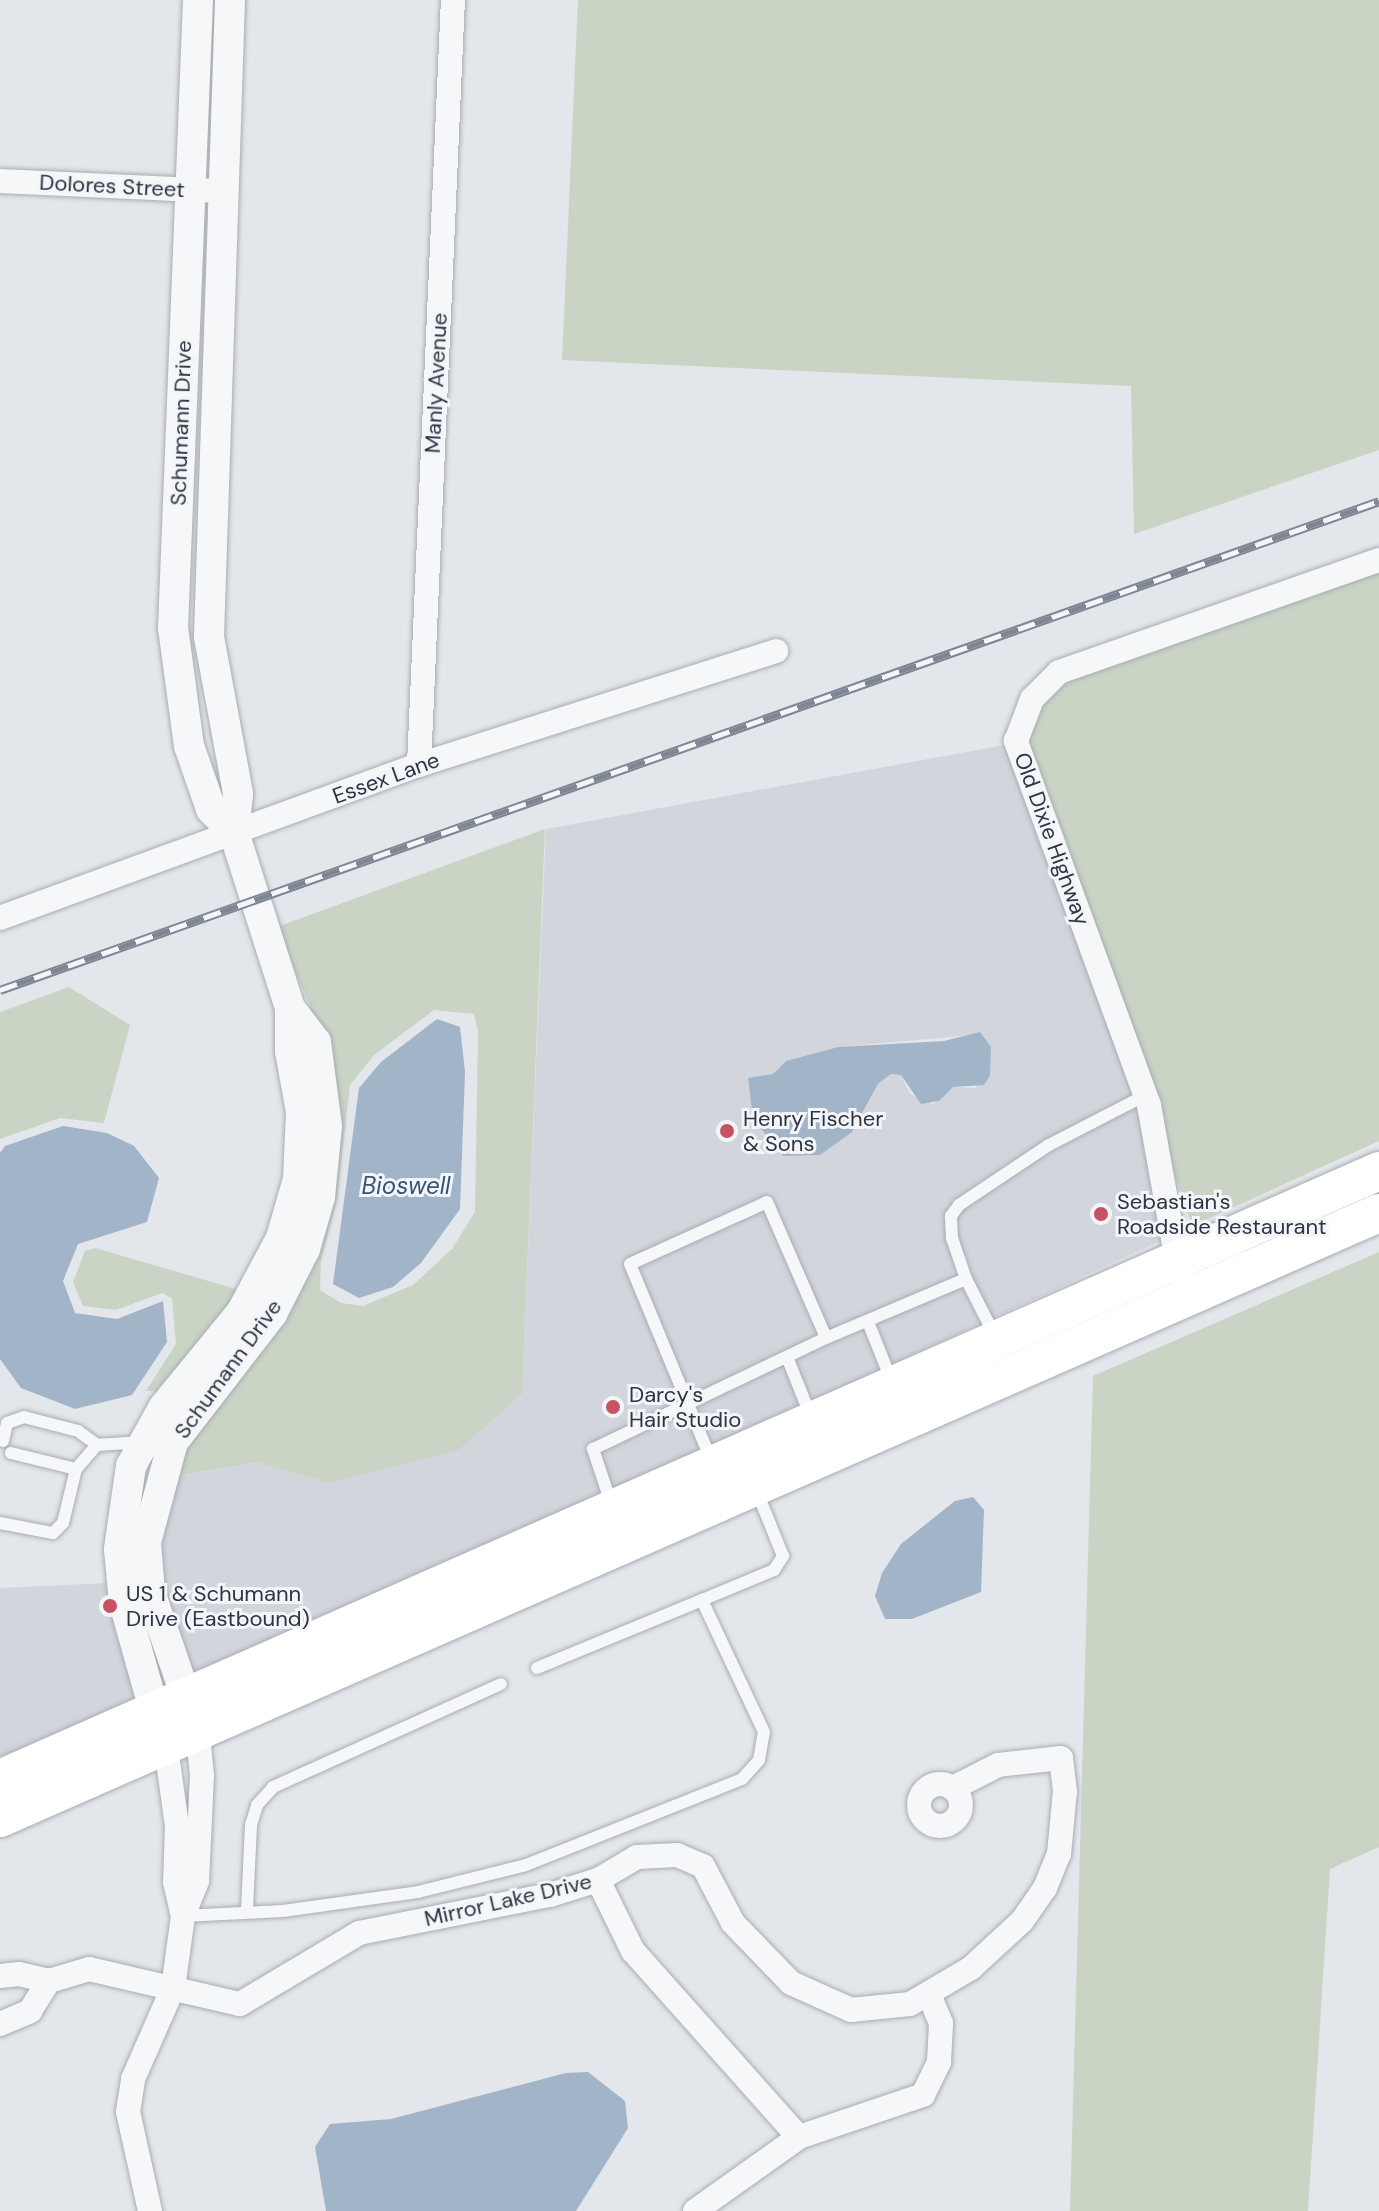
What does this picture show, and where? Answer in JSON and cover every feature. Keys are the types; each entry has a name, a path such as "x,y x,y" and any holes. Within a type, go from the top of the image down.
{"main road":[{"path":"0,1818 176,1723 613,1509 1379,1171"},
{"path":"0,1779 176,1723 755,1488 1379,1213"}],"street":[{"name":"Schumann Drive","path":"198,0 173,628 189,746 211,809 234,833"},
{"name":"Schumann Drive","path":"176,1723 124,1603 119,1549 131,1466 163,1408 242,1311 281,1238 298,1179 300,1126 290,1051 290,1008 234,833 238,794 209,628 230,0"},
{"name":"Manly Avenue","path":"419,765 453,0"},
{"name":"Dolores Street","path":"0,181 224,191"},
{"path":"181,413 215,412"},
{"name":"Old Dixie Highway","path":"1184,1298 1146,1095 1016,741 1032,699 1059,672 1379,560"},
{"path":"173,628 209,628"},
{"name":"Essex Lane","path":"0,918 419,765 776,651"},
{"name":"Schumann Drive","path":"176,1723 150,1592 146,1542 173,1442 272,1314 305,1249 320,1197 327,1126 316,1042 290,1008"},
{"path":"176,1723 175,1882 183,1916"},
{"path":"150,2211 128,2112 133,2079 173,1988 183,1916 197,1881 202,1776 176,1723"},
{"name":"Mirror Lake Drive","path":"49,1981 89,1969 240,2004 359,1933 598,1880 637,1857 677,1855 703,1866 733,1923 791,1983 813,1997 851,2010 910,2004 930,1997 1022,1921 1045,1888 1059,1854 1064,1821 1061,1758 998,1765 953,1788"},
{"path":"598,1880 633,1951 799,2137"},
{"path":"0,1976 19,1974 49,1981 30,2011 0,2024"},
{"path":"695,2211 799,2137 923,2095 939,2062 941,2023 930,1997"}],"lane":[{"path":"996,1339 966,1279 952,1238 951,1216 959,1205 1049,1145 1146,1095"},
{"path":"713,1465 690,1403 630,1264 767,1202 826,1338"},
{"path":"613,1509 593,1449 826,1338 966,1279"},
{"path":"868,1322 893,1385"},
{"path":"787,1357 812,1421"},
{"path":"3,1441 7,1423 24,1417 78,1431 97,1445 173,1442"},
{"path":"0,1523 53,1533 63,1523 76,1469 97,1445"},
{"path":"11,1453 76,1469"},
{"path":"537,1668 774,1570 783,1556 755,1488"},
{"path":"183,1916 247,1910 283,1911 418,1892 526,1865 742,1779 759,1760 764,1732 702,1600"},
{"path":"247,1910 251,1825 257,1805 273,1787 501,1684"}],"shaded area":[{"path":"1005,745 1138,1108 1162,1240 693,1456 192,1676 162,1590 158,1543 173,1477 256,1462 328,1483 522,1394 546,829","holes":["972,1035 976,1088 953,1087 933,1104 910,1094 901,1075 891,1074 878,1084 860,1119 820,1155 783,1156 753,1119 748,1079 773,1074 786,1061 838,1047"]},
{"path":"109,1583 139,1700 0,1760 0,1588"}],"green space":[{"path":"578,0 1379,0 1379,450 1134,534 1131,386 562,360"},
{"path":"1379,571 1379,1141 1192,1226 1028,741 1042,704 1066,681"},
{"path":"545,829 522,1394 458,1450 328,1483 256,1462 173,1477 193,1429 292,1300 314,1016 277,927","holes":["434,1010 474,1014 478,1031 475,1212 452,1249 413,1285 363,1306 341,1303 320,1290 321,1261 337,1200 350,1085 374,1055"]},
{"path":"69,987 130,1025 104,1123 60,1118 0,1139 0,1012"},
{"path":"95,1248 243,1291 156,1391 146,1391 176,1344 172,1298 162,1293 116,1310 83,1306 73,1282 85,1251"},
{"path":"1379,1252 1379,1847 1330,1869 1308,2211 1070,2211 1093,1376"}],"water":[{"name":"Bioswell","path":"437,1019 460,1027 465,1072 460,1209 421,1263 393,1287 359,1298 333,1284 359,1088 381,1062"},
{"path":"980,1032 991,1047 990,1076 984,1085 953,1087 939,1101 921,1104 901,1075 891,1074 878,1084 852,1132 820,1155 783,1156 753,1119 748,1078 773,1074 786,1061 838,1047 944,1041"},
{"path":"63,1126 107,1133 134,1146 159,1178 147,1222 78,1244 63,1281 75,1313 117,1319 163,1301 167,1342 132,1395 75,1409 21,1388 0,1359 0,1153 5,1146"},
{"path":"973,1497 984,1510 981,1592 912,1619 885,1619 875,1596 882,1573 901,1544 955,1501"},
{"path":"588,2072 625,2101 628,2128 576,2211 326,2211 315,2147 330,2124 391,2119 566,2073"}],"railway":[{"path":"0,990 1379,501"}],"place":[{"name":"Henry Fischer & Sons","path":"727,1131"},
{"name":"Sebastian's Roadside Restaurant","path":"1101,1214"},
{"name":"Darcy's Hair Studio","path":"613,1407"},
{"name":"US 1 & Schumann Drive (Eastbound)","path":"110,1606"}]}
